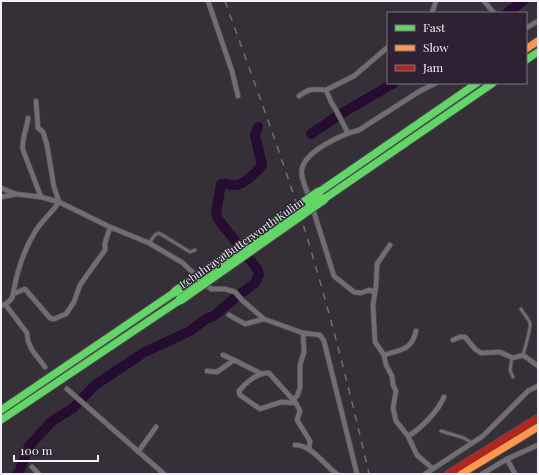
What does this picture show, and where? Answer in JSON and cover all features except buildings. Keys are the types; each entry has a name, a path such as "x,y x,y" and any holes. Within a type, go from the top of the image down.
{"main road":[{"path":"527,48 538,41"},
{"path":"527,59 538,52"},
{"name":"Lebuhraya Butterworth Kulim","path":"1,420 322,195 477,84"},
{"name":"Lebuhraya Butterworth Kulim","path":"322,195 491,84"},
{"name":"Lebuhraya Butterworth Kulim","path":"1,410 177,296"},
{"path":"461,474 518,435 538,418"},
{"path":"448,474 518,435 538,427"}],"street":[{"path":"208,1 232,71 238,96"},
{"path":"432,12 436,1"},
{"path":"484,1 493,12"},
{"path":"527,27 538,21"},
{"path":"299,96 307,90 326,90 354,76 387,48"},
{"path":"375,292 369,290 358,293 354,292 334,276 301,171 308,156 348,133 359,130 420,91 434,84"},
{"path":"326,90 348,133"},
{"path":"36,101 38,128 43,132 47,146 54,187 59,202"},
{"path":"28,118 25,135 22,142 41,197"},
{"path":"1,188 16,194 41,197 59,202 110,227 149,243 184,263 211,289 225,289 235,292 264,319 303,333 320,335 324,341 357,474"},
{"path":"1,197 16,194"},
{"path":"45,367 32,350 28,341 27,333 3,305 13,297 18,271 26,249 35,231 59,202"},
{"path":"13,294 25,290 41,309 54,320 66,314 74,302 80,285 105,250 105,243 110,227"},
{"path":"390,245 377,264 373,305 375,342 384,356 386,365 392,376 393,386 396,391 393,408 396,421 408,436 417,455 433,469"},
{"path":"229,315 245,324 264,319"},
{"path":"384,356 407,348 414,339 416,331"},
{"path":"294,402 300,388 300,365 304,352 303,333"},
{"path":"453,340 460,337 465,337 480,352 500,352 512,358 523,355 538,366"},
{"path":"222,355 262,374"},
{"path":"207,370 217,372 234,360"},
{"path":"294,402 281,402 260,409 240,395 239,390 245,383 262,374 269,373 294,402 300,411 296,420 310,441 309,449"},
{"path":"425,474 472,443 493,427 528,391 538,386"},
{"path":"67,389 74,397 164,474"},
{"path":"408,436 440,407 444,396"},
{"path":"138,452 156,427"},
{"path":"294,445 299,445 309,449 330,470 337,474"},
{"path":"482,474 489,472 507,459 538,445"},
{"path":"507,459 515,474"},
{"path":"32,467 39,474"}],"lane":[{"path":"149,243 155,235 159,233 190,252 195,250"},
{"path":"521,309 530,322 531,331 527,337 523,355"},
{"path":"512,358 510,370 513,377"},
{"path":"441,431 464,438 472,443"}],"waterway":[{"path":"508,12 523,1"},
{"path":"311,134 339,115 392,84"},
{"path":"17,474 29,446 52,421 73,408 95,385 143,353 190,331 206,319 214,316 255,283 259,275 258,270 218,219 216,213 221,184 240,184 251,177 262,165 255,135 258,127"}],"railway":[{"path":"225,1 276,142 304,227 339,350 369,474"}],"traffic: fast":[{"path":"527,59 538,52"},
{"path":"319,192 476,84"},
{"path":"324,199 492,84"},
{"path":"175,292 319,192"},
{"path":"180,300 324,199"},
{"path":"1,410 175,292"},
{"path":"1,420 180,300"}],"traffic: slow":[{"path":"527,48 538,41"},
{"path":"461,474 538,427"}],"traffic: jam":[{"path":"448,474 538,418"}]}
